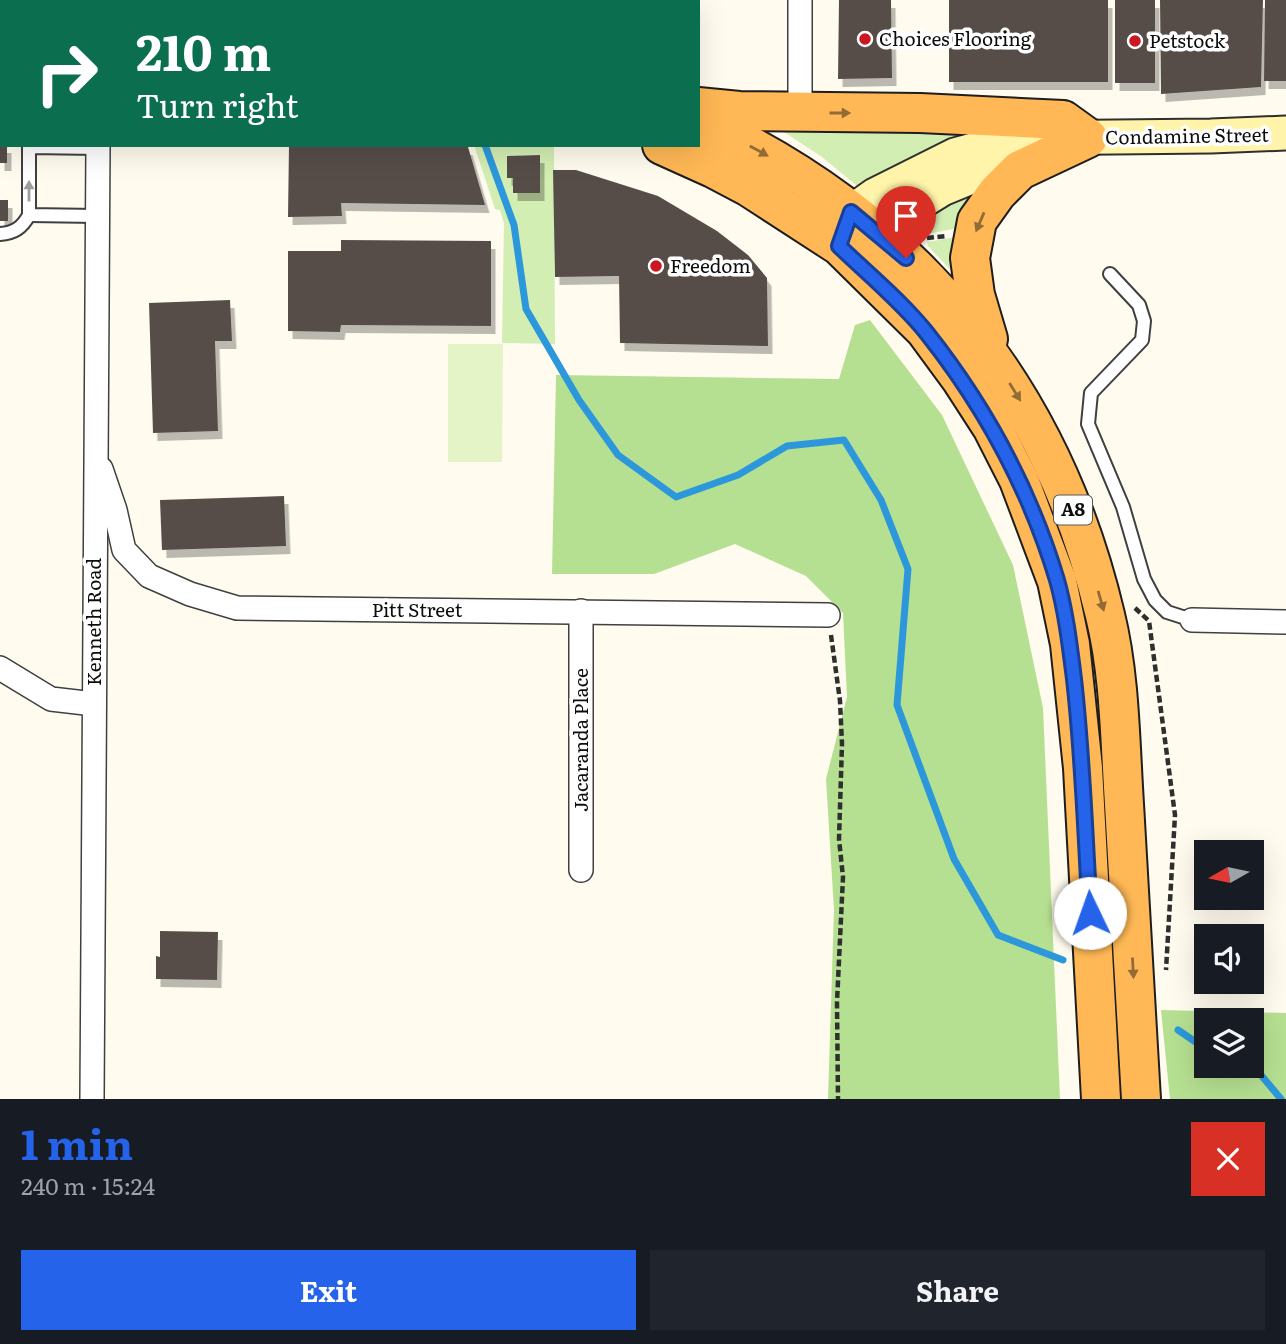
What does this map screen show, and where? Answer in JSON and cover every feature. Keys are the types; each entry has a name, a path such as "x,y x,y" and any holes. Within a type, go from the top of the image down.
{"highway":[{"path":"700,107 739,111 920,113 1063,120 1088,138 1020,170 997,193 977,221 970,258 975,295 993,357"},
{"name":"A8","path":"700,121 789,168 837,200 855,230 961,379 992,427 1019,480 1057,581 1070,644 1083,768 1101,1099"},
{"name":"A8","path":"666,147 749,187 855,230 906,258 940,293 993,357 1036,427 1081,531 1105,617 1116,692 1141,1099"}],"main road":[{"name":"Condamine Street","path":"855,230 1025,154 1088,138 1286,133"}],"street":[{"path":"800,0 800,112"},
{"name":"Kenneth Road","path":"92,1099 98,147"},
{"name":"Pitt Street","path":"95,453 115,510 124,550 149,576 190,594 237,608 828,615"},
{"name":"Jacaranda Place","path":"581,611 581,870"},
{"path":"1192,620 1286,622"},
{"path":"0,667 51,699 94,704"}],"lane":[{"path":"0,234 20,228 29,215 29,147"},
{"path":"29,215 97,216"},
{"path":"1110,274 1139,305 1144,321 1142,340 1091,393 1087,412 1088,424 1123,507 1144,579 1155,600 1167,612 1192,620"}],"path":[{"path":"828,615 840,701 842,744 839,839 843,877 837,1002 838,1099"},
{"path":"1149,621 1175,815 1166,973"}],"green space":[{"path":"977,128 976,137 862,190 822,157 781,130"},
{"path":"475,147 554,147 555,344 502,343 504,224 500,210 495,209","holes":["539,155 513,178 507,177 507,156"]},
{"path":"975,190 963,227 918,236 912,226 924,215"},
{"path":"956,237 956,276 927,242"},
{"path":"870,320 942,415 1013,565 1043,708 1060,1099 828,1099 834,910 826,779 847,697 843,613 806,576 735,544 654,574 552,574 556,375 839,379 855,325"},
{"path":"448,344 503,344 502,462 448,462"},
{"path":"1161,1010 1194,1011 1194,1078 1264,1078 1264,1012 1286,1013 1286,1099 1170,1099"}],"building":[{"name":"Choices Flooring","path":"839,0 891,0 892,78 838,79"},
{"path":"949,0 1108,0 1108,82 949,82"},
{"name":"Petstock","path":"1115,0 1155,0 1155,83 1115,83"},
{"path":"1160,0 1263,0 1261,87 1161,94"},
{"path":"1265,0 1286,0 1286,81 1264,81"},
{"path":"0,147 7,147 7,163 0,163"},
{"path":"289,147 468,147 485,205 341,203 342,216 288,217"},
{"path":"540,155 540,193 513,193 513,178 507,178 507,156"},
{"name":"Freedom","path":"553,170 576,170 658,196 717,231 748,255 767,278 768,346 620,343 619,276 555,277"},
{"path":"0,200 8,200 8,221 0,221"},
{"path":"341,240 491,241 491,326 341,325 340,332 288,331 288,251 341,251"},
{"path":"230,300 232,341 215,341 218,431 153,433 149,303"},
{"path":"284,496 286,546 162,550 160,500"},
{"path":"160,931 218,932 217,980 156,979 156,956 160,957"}],"waterway":[{"path":"486,147 514,225 526,309 579,400 618,455 676,497 738,475 787,446 844,440 881,500 908,569 897,705 954,859 998,935 1063,960"},
{"path":"1178,1030 1194,1041"},
{"path":"1264,1078 1281,1099"}],"place":[{"name":"Choices Flooring","path":"865,39"},
{"name":"Petstock","path":"1135,41"},
{"name":"Freedom","path":"656,266"}],"route":[{"path":"906,258 851,212 839,246 925,330 961,379 992,427 1019,480 1057,581 1070,644 1077,705 1090,913"}]}
